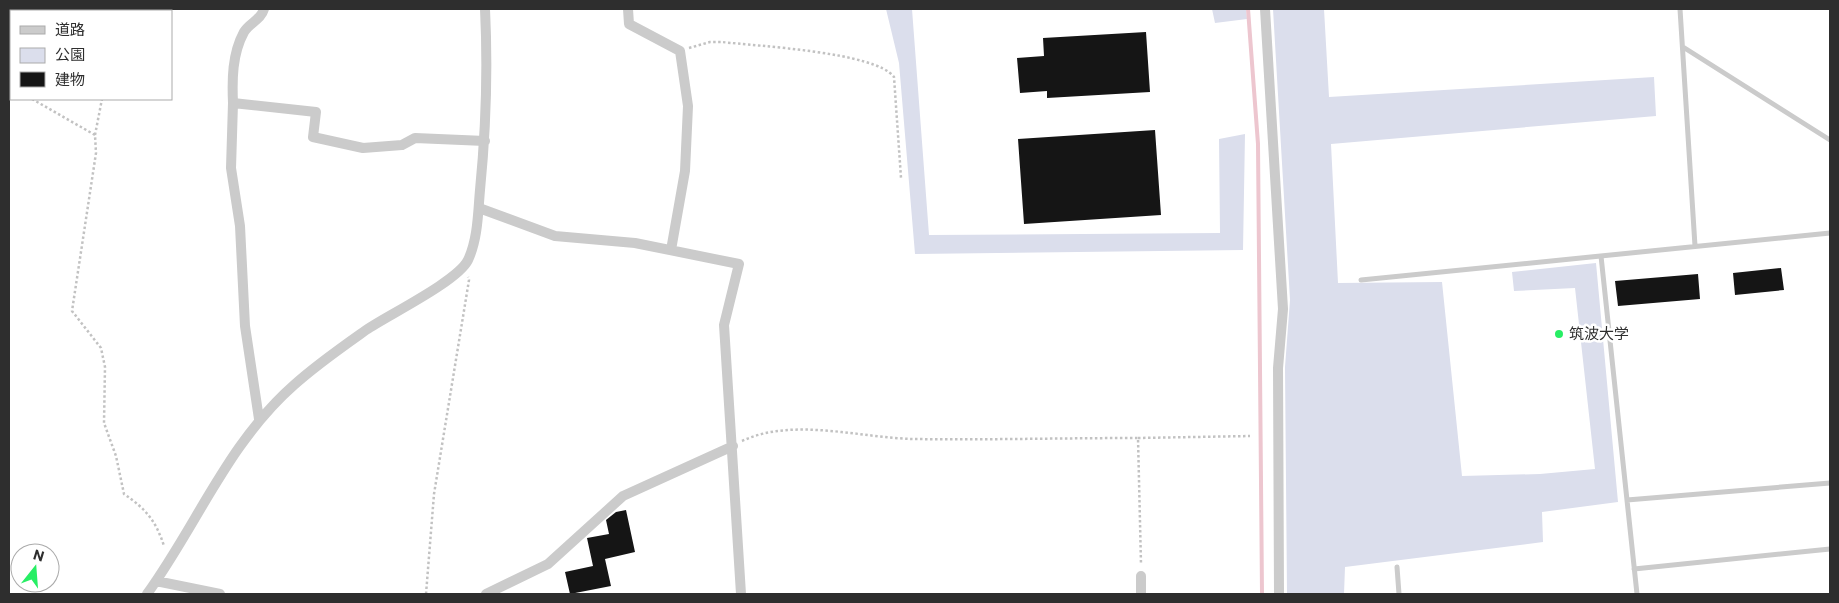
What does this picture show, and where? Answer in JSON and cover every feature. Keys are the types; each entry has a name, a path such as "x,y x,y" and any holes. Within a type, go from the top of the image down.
{"street":[{"path":"259,419 245,326 240,226 231,168 232,74 244,32 262,15 264,9"},
{"path":"147,594 236,450 259,419 294,385 366,330 447,281 468,262 475,237 485,141 488,68 485,9"},
{"path":"628,9 629,24 680,51 688,106 685,171 671,250"},
{"path":"1266,9 1283,309 1278,368 1279,594"},
{"path":"233,103 316,112 313,137 363,148 402,145 415,138 485,141"},
{"path":"479,208 555,236 635,243 739,264 724,325 741,594"},
{"path":"486,594 548,564 623,496 733,446"},
{"path":"1141,576 1141,594"},
{"path":"156,581 220,594"}],"lane":[{"path":"1680,9 1695,246"},
{"path":"1682,47 1830,140"},
{"path":"1361,280 1830,233"},
{"path":"1601,256 1637,594"},
{"path":"1627,500 1830,484"},
{"path":"1634,569 1830,549"},
{"path":"1397,567 1399,594"}],"path":[{"path":"680,51 710,42 722,42 853,58 888,70 894,77 901,178"},
{"path":"34,100 95,135"},
{"path":"102,100 95,135 96,154 72,311 101,348 105,367 104,423 116,456 124,494 143,507 159,530 168,560"},
{"path":"426,594 434,494 470,280 461,268"},
{"path":"733,446 757,434 778,431 826,431 912,439 1250,436"},
{"path":"1138,438 1141,576"}],"green space":[{"path":"886,9 912,9 929,235 1220,233 1219,139 1245,134 1243,250 915,254 899,63"},
{"path":"1212,9 1246,9 1247,19 1215,23"},
{"path":"1273,9 1324,9 1329,97 1654,77 1656,116 1331,144 1338,283 1442,282 1462,476 1540,474 1595,469 1575,288 1514,291 1512,272 1596,263 1618,502 1542,512 1543,542 1345,567 1344,594 1287,594 1285,367 1290,300"}],"building":[{"path":"1146,32 1150,92 1047,98 1047,91 1020,93 1017,58 1044,56 1043,38"},
{"path":"1155,130 1161,215 1024,224 1018,139"},
{"path":"1781,268 1784,290 1735,295 1733,273"},
{"path":"1698,274 1700,299 1618,306 1615,281"},
{"path":"626,510 635,552 605,559 611,586 570,594 565,572 593,566 587,538 609,534 606,520 616,512"}],"waterway":[{"path":"1248,9 1258,144 1262,594"}],"place":[{"name":"筑波大学","path":"1559,334"}]}
